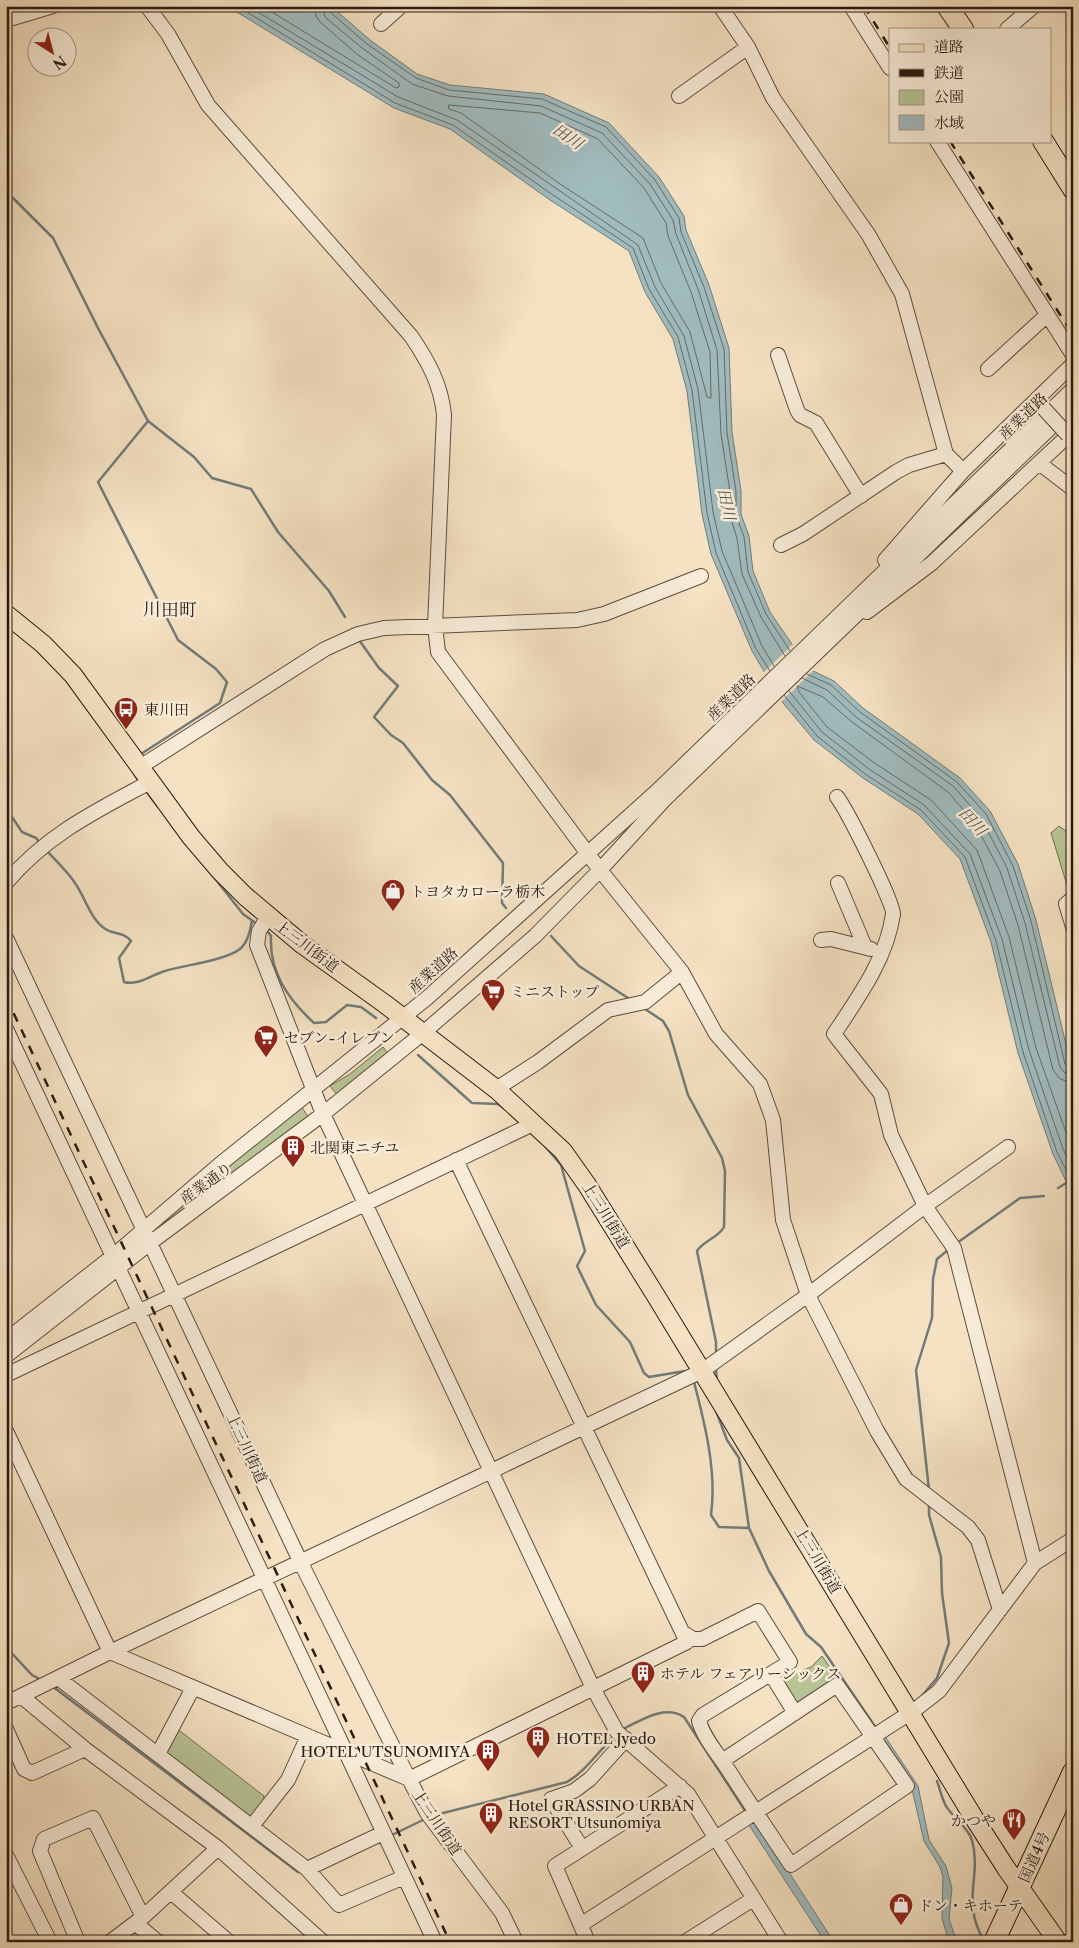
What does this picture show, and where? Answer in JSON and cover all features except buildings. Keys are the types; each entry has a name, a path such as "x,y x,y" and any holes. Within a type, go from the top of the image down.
{"highway":[{"path":"947,6 962,28"},
{"path":"1044,142 1073,189"},
{"path":"1051,142 1073,168"},
{"name":"国道4号","path":"994,1942 1073,1772"}],"main road":[{"name":"上三川街道","path":"6,614 66,667 210,860 268,917 496,1089 535,1123 563,1151 702,1371 910,1713 1020,1888 1058,1942"}],"street":[{"path":"6,20 53,6"},
{"path":"147,6 168,34 208,105 410,336 434,372 442,399 444,429 435,626 438,652 600,870 682,972 716,1034 760,1084 773,1120 783,1220 808,1295 877,1431 906,1479 968,1528 978,1540 1000,1610"},
{"path":"381,24 401,6"},
{"path":"720,6 748,47 773,98 868,234 902,294 946,454 963,471"},
{"path":"851,6 889,66"},
{"path":"1008,28 1034,6"},
{"path":"679,96 748,47"},
{"path":"938,142 1073,355"},
{"path":"988,370 1048,315"},
{"path":"778,355 797,410 800,415 816,423 861,496"},
{"path":"840,622 963,471 1073,364"},
{"path":"934,532 986,462 1073,376"},
{"name":"産業道路","path":"934,532 1073,390"},
{"path":"840,622 881,603 932,563 1071,433 1036,400"},
{"name":"産業道路","path":"422,1033 535,936 762,698 934,532 1073,406"},
{"path":"934,532 1006,482 1073,420"},
{"path":"781,545 803,534 909,465 946,454"},
{"path":"1039,462 1073,489"},
{"path":"140,767 236,704 345,640 384,628 577,620 604,614 701,576"},
{"name":"産業道路","path":"403,1018 762,698"},
{"path":"6,883 50,839 71,825 150,782"},
{"path":"838,797 855,826 894,912 881,952 862,991 834,1034 881,1094 891,1135 925,1206 954,1248 1035,1563"},
{"path":"838,882 865,948"},
{"path":"1073,898 1066,904 1073,927"},
{"path":"268,917 259,932 257,945 323,1114 593,1688 617,1732 688,1794 781,1942"},
{"name":"上三川街道","path":"6,938 301,1563 409,1779 427,1813 502,1913 516,1942"},
{"path":"821,940 831,939 881,952"},
{"path":"496,1089 538,1062 608,1010 645,1002 682,972"},
{"name":"産業通り","path":"6,1356 116,1262 144,1230 219,1165 403,1018"},
{"path":"6,1029 435,1942"},
{"name":"産業通り","path":"6,1340 116,1262 150,1243 323,1114 422,1033"},
{"path":"6,1375 535,1123"},
{"path":"6,1703 702,1371 1008,1147"},
{"path":"6,1431 110,1652 409,1779 687,1642 456,1160"},
{"path":"582,1924 910,1713 939,1691 1035,1563 1073,1539"},
{"path":"682,1632 692,1639 702,1639 758,1611 790,1662 704,1715 699,1721 722,1761 791,1865 907,1786 837,1686 722,1761"},
{"path":"771,1674 796,1713"},
{"path":"58,1678 307,1869 339,1905 404,1877"},
{"path":"158,1754 193,1688"},
{"path":"21,1696 85,1749 218,1848 319,1937"},
{"path":"6,1729 24,1769 32,1772 85,1749"},
{"path":"252,1826 288,1780 308,1736"},
{"path":"582,1848 550,1799 574,1791 590,1779 626,1739"},
{"path":"588,1942 582,1924 555,1866 680,1786"},
{"path":"78,1942 40,1851 44,1839 93,1818 139,1920 158,1942"},
{"path":"307,1869 383,1832"},
{"path":"110,1942 139,1920 218,1848"},
{"path":"6,1855 50,1942"},
{"path":"171,1892 229,1942"},
{"path":"685,1942 753,1898"},
{"path":"304,1942 319,1937"}],"green space":[{"path":"1059,826 1073,836 1073,892 1070,895 1051,833"},
{"path":"383,1047 389,1055 338,1096 330,1086 350,1074"},
{"path":"301,1106 309,1118 168,1224 164,1219"},
{"path":"822,1656 838,1679 798,1705 779,1674 791,1666 796,1673 811,1667"},
{"path":"180,1731 264,1796 263,1803 253,1817 247,1818 165,1755 173,1732"}],"water":[{"name":"田川","path":"227,6 331,6 370,40 417,74 450,85 544,94 609,123 659,177 684,216 686,230 709,285 729,348 732,432 741,491 741,514 749,536 753,571 770,612 809,669 834,681 863,708 960,778 990,811 1018,864 1036,920 1073,1073 1073,1196 1053,1154 1018,1053 991,942 960,859 918,814 863,778 814,740 783,703 752,651 711,554 702,514 687,391 673,339 645,292 629,251 550,200 450,129 394,108"},
{"path":"884,1735 918,1786 929,1840 946,1866 952,1888 949,1919 957,1942 949,1942 942,1918 943,1877 940,1867 924,1841 912,1789 879,1739"},
{"path":"754,1818 834,1942 825,1942 747,1822"}],"pier":[{"path":"793,644 811,667 815,669 780,703 762,674"}],"waterway":[{"path":"6,191 53,238 98,328 148,421 98,482 178,640 216,669 227,682 220,703 141,754"},
{"path":"148,421 194,457 212,478 251,489 278,532 329,591 345,617"},
{"path":"359,640 379,668 398,686 374,717 391,735 403,743 432,780 450,795 503,863 502,903 506,908"},
{"path":"133,772 137,779"},
{"path":"146,791 158,807"},
{"path":"6,808 22,832 36,838 40,843"},
{"path":"47,851 72,879 99,924 107,930 125,936 131,941 119,958 124,982 134,983 165,971 214,960 233,953 245,943 252,921"},
{"path":"205,866 243,914 257,924"},
{"path":"266,929 271,936 273,961 282,984 296,1004 314,1023 326,1022 347,1005 361,1007 376,1018"},
{"path":"551,936 579,966 631,1000"},
{"path":"642,1007 663,1021 669,1031 688,1095 722,1158 725,1171 724,1227 697,1251 716,1342 716,1354"},
{"path":"418,1055 472,1103 498,1104 509,1112"},
{"path":"544,1145 561,1165 585,1251 577,1266 596,1305 630,1342 644,1373 649,1377 685,1371"},
{"path":"1058,1188 1073,1179"},
{"path":"957,1243 1020,1198 1044,1196"},
{"path":"929,1490 916,1370 932,1318 933,1279 937,1259 948,1250"},
{"path":"716,1369 717,1381"},
{"path":"694,1382 709,1448 712,1482 711,1515 719,1527 749,1528"},
{"path":"716,1411 727,1440 739,1458 749,1528 769,1571 806,1634 821,1647 876,1728"},
{"path":"921,1697 937,1678 949,1643 942,1593 941,1557 929,1515 929,1503"},
{"path":"6,1647 32,1675 43,1681"},
{"path":"52,1686 298,1872"},
{"path":"621,1730 660,1713 676,1713 684,1717 746,1812"},
{"path":"435,1815 567,1782 581,1772 615,1736"},
{"path":"937,1781 946,1806 972,1840 975,1865 972,1900 973,1912 983,1939"},
{"path":"390,1836 425,1819"}],"railway":[{"path":"864,6 889,46"},
{"path":"951,142 1073,335"},
{"path":"6,997 450,1942"}],"place":[{"name":"東川田","path":"126,730"},
{"name":"トヨタカローラ栃木","path":"393,912"},
{"name":"ミニストップ","path":"493,1012"},
{"name":"セブン-イレブン","path":"266,1058"},
{"name":"北関東ニチユ","path":"293,1168"},
{"name":"ホテル フェアリーシックス","path":"643,1694"},
{"name":"HOTEL Jyedo","path":"538,1759"},
{"name":"HOTEL UTSUNOMIYA","path":"488,1772"},
{"name":"Hotel GRASSINO URBAN RESORT Utsunomiya","path":"491,1835"},
{"name":"かつや","path":"1014,1841"},
{"name":"ドン・キホーテ","path":"901,1926"}],"district":[{"name":"川田町","path":"170,610"}]}
